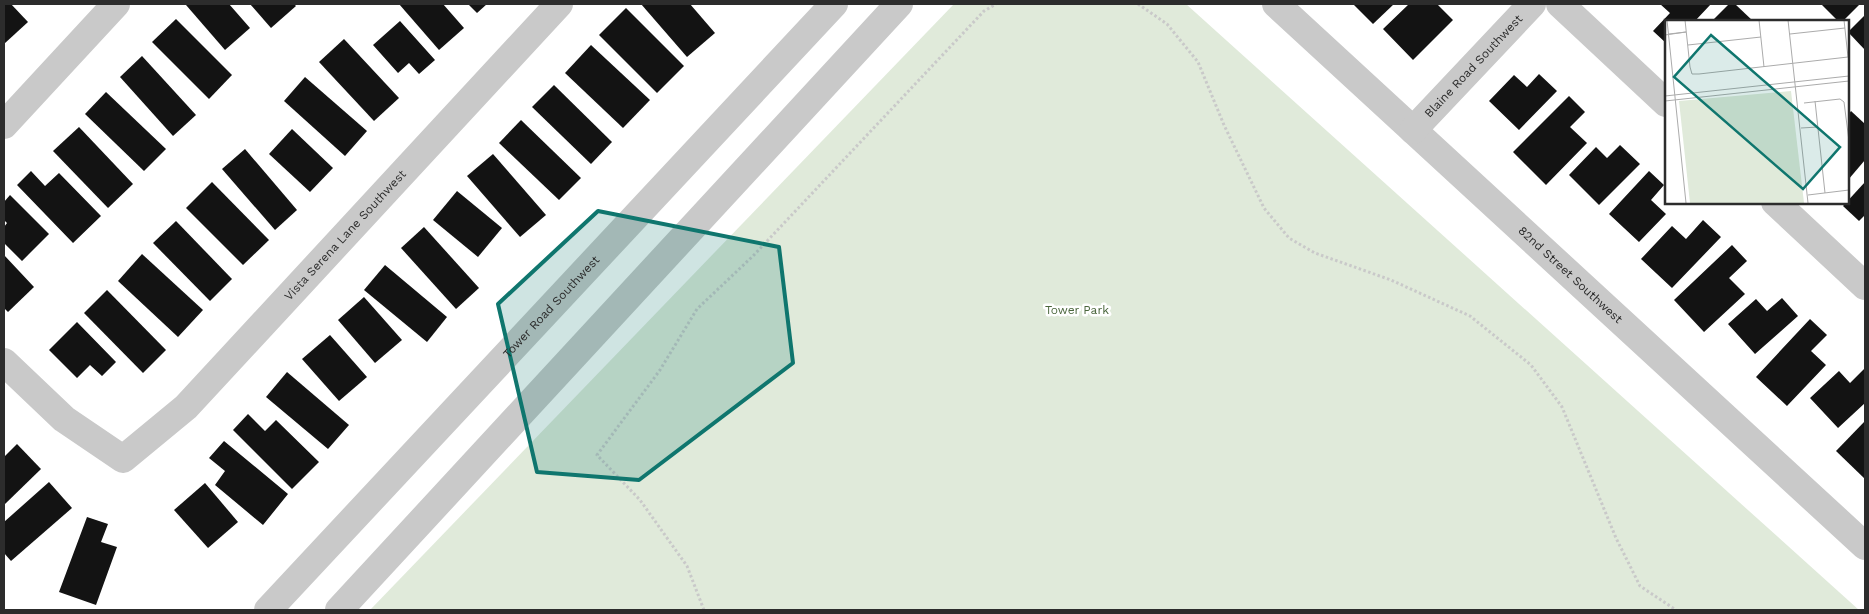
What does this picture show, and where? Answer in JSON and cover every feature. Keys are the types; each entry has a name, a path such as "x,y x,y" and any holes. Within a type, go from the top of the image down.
{"street":[{"path":"4,124 116,4"},
{"name":"Vista Serena Lane Southwest","path":"4,362 64,419 123,459 186,407 560,4"},
{"name":"Tower Road Southwest","path":"268,610 834,4"},
{"path":"339,610 899,4"},
{"name":"82nd Street Southwest","path":"1276,4 1865,546"},
{"name":"Blaine Road Southwest","path":"1413,130 1532,4"},
{"path":"1560,4 1665,101"},
{"path":"1777,204 1865,286"}],"path":[{"path":"704,610 687,566 640,500 597,455 660,370 697,310 760,248 984,11 996,4"},
{"path":"1138,4 1167,24 1198,62 1224,125 1264,208 1289,238 1315,253 1391,280 1470,316 1531,365 1562,408 1616,538 1640,586 1676,610"}],"highlighted area":[{"path":"598,211 779,247 793,363 639,480 537,472 498,304"}],"green space":[{"name":"Tower Park","path":"954,4 1186,4 1859,610 370,610"}],"building":[{"path":"4,4 11,4 28,22 4,44"},
{"path":"187,4 229,4 250,28 225,50"},
{"path":"250,4 294,4 296,6 271,28"},
{"path":"399,4 443,4 464,28 439,50"},
{"path":"468,4 487,4 477,13"},
{"path":"641,4 690,4 715,33 687,57"},
{"path":"1353,4 1394,4 1373,24"},
{"path":"1409,4 1440,4 1438,5 1453,20 1413,60 1383,29"},
{"path":"1660,4 1711,4 1696,20 1665,20 1665,42 1653,31 1670,13"},
{"path":"1729,4 1735,4 1752,20 1713,20"},
{"path":"1821,4 1860,4 1844,20 1837,20"},
{"path":"626,8 684,66 657,93 599,35"},
{"path":"1865,15 1865,50 1849,33"},
{"path":"176,19 232,75 209,99 152,42"},
{"path":"400,21 435,60 419,74 409,63 398,73 373,45"},
{"path":"344,39 399,98 374,121 319,62"},
{"path":"591,45 650,100 623,128 565,73"},
{"path":"142,56 196,115 173,136 120,77"},
{"path":"1539,74 1557,91 1519,130 1489,101 1514,75 1527,87"},
{"path":"305,77 367,131 345,156 284,101"},
{"path":"554,85 612,142 591,164 532,107"},
{"path":"106,92 166,149 144,171 85,114"},
{"path":"1569,96 1585,112 1570,127 1587,143 1546,185 1513,152"},
{"path":"1851,111 1865,124 1865,160 1849,179 1849,114"},
{"path":"521,120 581,178 559,200 499,143"},
{"path":"79,127 133,184 108,208 53,151"},
{"path":"292,129 333,168 310,192 269,154"},
{"path":"1620,145 1640,164 1599,205 1569,175 1596,147 1607,158"},
{"path":"245,149 297,210 275,230 222,169"},
{"path":"493,154 546,215 520,237 467,176"},
{"path":"31,171 45,186 59,173 101,216 73,243 17,185"},
{"path":"1649,171 1664,185 1651,200 1666,214 1639,242 1609,214"},
{"path":"212,182 269,240 243,265 186,208"},
{"path":"1865,182 1865,215 1859,221 1843,206 1849,204 1849,199"},
{"path":"457,191 502,228 478,257 433,220"},
{"path":"10,195 49,234 22,261 4,243 4,227 7,223 4,220 4,202"},
{"path":"1703,220 1721,237 1672,288 1641,259 1672,226 1686,239"},
{"path":"176,221 232,279 210,301 153,243"},
{"path":"424,227 479,288 456,309 401,248"},
{"path":"1732,245 1747,261 1729,278 1745,294 1704,332 1674,300"},
{"path":"142,254 203,310 178,337 118,281"},
{"path":"4,255 34,287 8,312 4,308"},
{"path":"385,265 447,317 427,342 364,290"},
{"path":"107,290 166,350 143,373 84,313"},
{"path":"364,297 402,340 375,363 338,320"},
{"path":"1782,298 1798,316 1755,354 1728,324 1756,299 1767,311"},
{"path":"1810,319 1827,335 1811,351 1826,365 1787,406 1756,377"},
{"path":"77,322 116,362 102,376 90,365 77,378 49,350"},
{"path":"330,335 367,377 339,401 302,359"},
{"path":"1865,368 1865,403 1838,428 1810,398 1839,371 1850,383"},
{"path":"287,372 349,425 328,449 266,397"},
{"path":"248,414 265,431 276,420 319,462 292,489 233,430"},
{"path":"1865,421 1865,479 1836,451"},
{"path":"224,441 288,494 263,525 215,485 225,471 209,458"},
{"path":"17,444 41,469 4,505 4,457"},
{"path":"49,482 72,508 11,561 4,553 4,522"},
{"path":"205,483 238,522 208,548 174,510"},
{"path":"87,517 108,524 101,542 117,547 96,605 59,592"}]}
